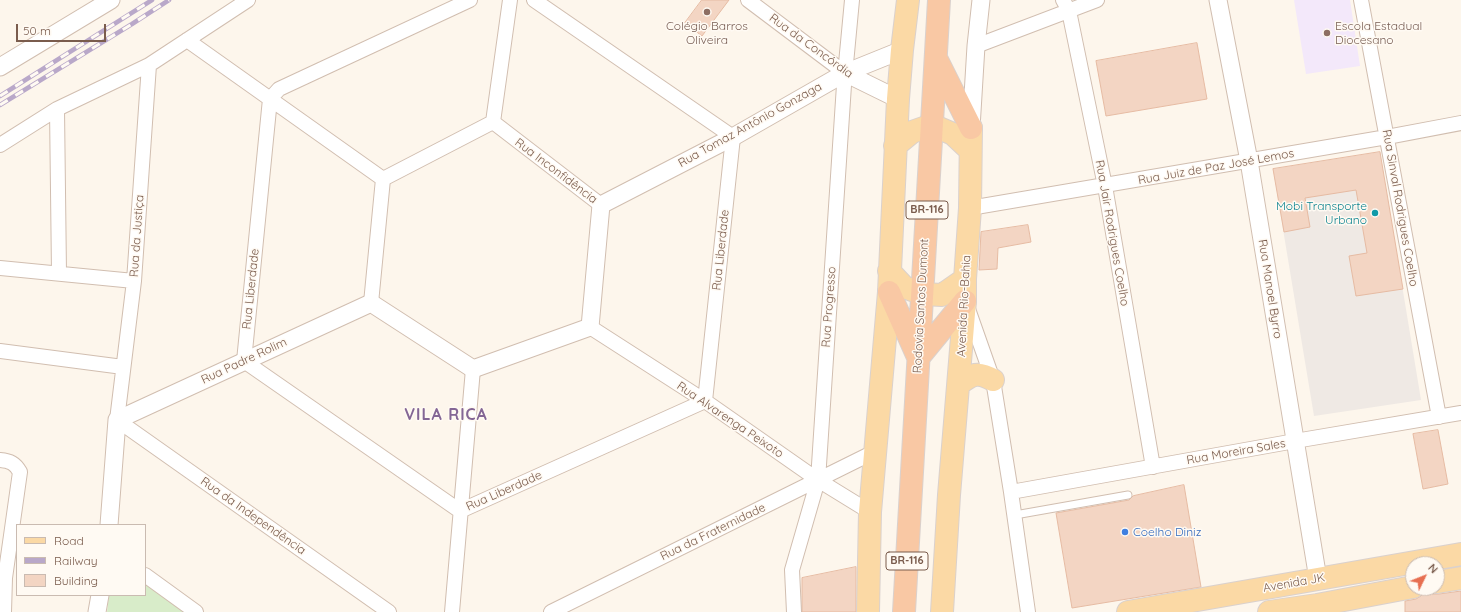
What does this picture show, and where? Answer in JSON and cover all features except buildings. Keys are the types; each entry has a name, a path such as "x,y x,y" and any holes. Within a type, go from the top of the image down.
{"highway":[{"name":"Rodovia Santos Dumont","path":"904,611 939,0"},
{"path":"935,57 971,128"},
{"path":"889,282 918,358 965,302"}],"main road":[{"path":"868,612 870,512 889,282 898,99 908,0"},
{"path":"895,146 912,132 932,125 953,134 970,150"},
{"name":"Avenida Rio-Bahia","path":"942,612 949,495 965,302 965,279 970,208 971,128"},
{"path":"889,282 922,294 942,294 965,279"},
{"path":"959,384 974,374 984,375 993,380"},
{"name":"Avenida JK","path":"1128,612 1461,554"},
{"path":"1445,581 1461,578"},
{"name":"Avenida JK","path":"1270,612 1317,608 1405,589"}],"street":[{"path":"0,66 111,0"},
{"path":"0,145 58,109 149,65 248,0"},
{"path":"270,99 279,89 470,0"},
{"path":"383,179 493,122 510,0"},
{"path":"534,0 733,137"},
{"name":"Rua da Concórdia","path":"748,0 845,73 898,99"},
{"name":"Rua Progresso","path":"794,612 792,570 818,480 845,73 852,0"},
{"name":"Avenida Rio-Bahia","path":"971,128 976,46 981,0"},
{"path":"976,46 1066,5 1097,0"},
{"name":"Rua Manoel Byrro","path":"1218,0 1249,161 1318,579"},
{"name":"Rua Sinval Rodrigues Coelho","path":"1361,0 1438,417"},
{"name":"Rua Jair Rodrigues Coelho","path":"1066,5 1105,186 1153,467"},
{"path":"187,40 383,179"},
{"name":"Rua Tomaz Antônio Gonzaga","path":"601,205 733,137 845,73 902,50"},
{"name":"Rua da Justiça","path":"109,524 117,420 134,281 149,65"},
{"name":"Rua Liberdade","path":"270,99 244,361 460,511 705,401 733,137"},
{"path":"58,109 59,273"},
{"name":"Rua Inconfidência","path":"493,122 601,205 590,327"},
{"name":"Rua Juiz de Paz José Lemos","path":"970,208 1105,186 1461,123"},
{"path":"383,179 371,303 474,369"},
{"path":"0,268 134,281"},
{"path":"965,302 993,380 1012,492 1028,612"},
{"name":"Rua Padre Rolim","path":"117,420 371,303"},
{"path":"474,369 590,327"},
{"name":"Rua Alvarenga Peixoto","path":"590,327 705,401 818,480 870,512"},
{"path":"0,351 123,367"},
{"path":"452,612 474,369"},
{"name":"Rua Moreira Sales","path":"1012,492 1461,413"},
{"name":"Rua da Independência","path":"117,420 389,612"},
{"name":"Rua da Fraternidade","path":"551,612 874,452"},
{"path":"0,460 13,463 20,472 2,578 4,612"},
{"path":"146,576 196,612"},
{"path":"97,612 100,596"}],"lane":[{"path":"1015,515 1128,495"}],"shaded area":[{"name":"Escola Estadual Diocesano","path":"1294,0 1350,0 1360,66 1306,74"},
{"path":"1380,152 1421,400 1314,416 1273,169"}],"green space":[{"path":"146,583 187,612 107,612 109,596 146,596"}],"railway":[{"path":"0,96 152,0"},
{"path":"0,105 169,0"}],"place":[{"name":"Colégio Barros Oliveira","path":"707,12"},
{"name":"Escola Estadual Diocesano","path":"1327,33"},
{"name":"Mobi Transporte Urbano","path":"1375,213"},
{"name":"Coelho Diniz","path":"1125,532"}],"district":[{"name":"VILA RICA","path":"446,415"}]}
